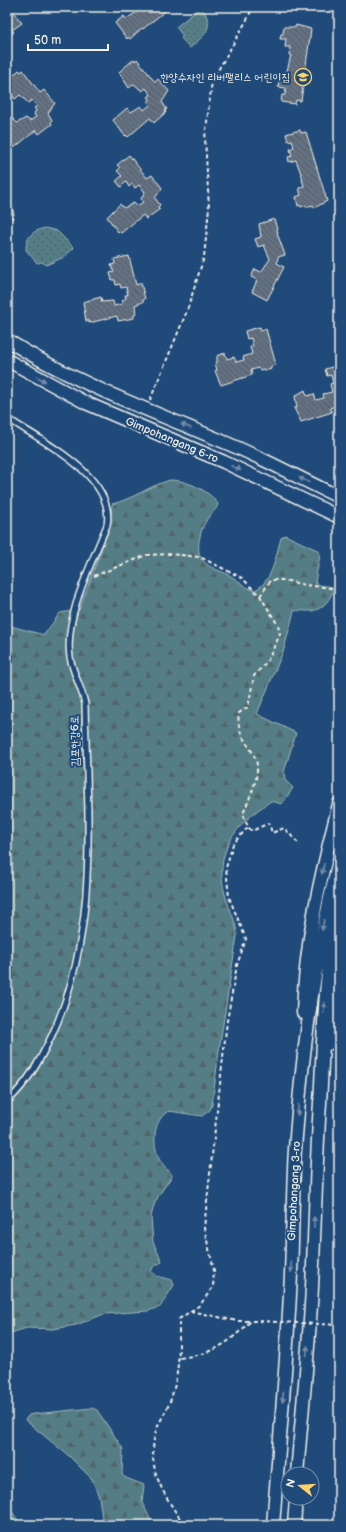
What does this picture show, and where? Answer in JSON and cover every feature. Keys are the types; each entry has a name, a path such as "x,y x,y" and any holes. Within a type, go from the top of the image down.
{"street":[{"name":"Gimpohangang 6-ro","path":"7,340 56,368 244,451 339,497"},
{"name":"Gimpohangang 6-ro","path":"7,360 86,403 224,462 339,517"},
{"path":"300,1086 304,971 310,928 339,804"},
{"name":"Gimpohangang 3-ro","path":"273,1525 291,1292 292,1222 300,1086 321,937 339,860"},
{"name":"Gimpohangang 3-ro","path":"298,1466 312,1288 315,1186 322,1079 323,1020 329,966 339,910"},
{"path":"322,1079 339,978"},
{"path":"294,1525 295,1506"}],"lane":[{"name":"김포한강6로","path":"7,418 69,458 93,483 108,506 107,525 85,580 72,621 69,646 72,668 82,692 85,704 88,874 84,915 72,978 62,1011 40,1061 29,1079 7,1102"}],"path":[{"path":"146,409 187,311 204,258 209,208 205,138 212,81 249,16 252,7"},
{"path":"85,580 147,555 170,554 200,557 242,578 260,596 278,625 280,634 268,660 254,676 248,707 239,713 242,738 252,752 258,766 243,814 248,827 252,831 269,822 272,833 284,828 300,845"},
{"path":"260,596 271,580 284,580 305,585 339,589"},
{"path":"182,1525 181,1520 162,1491 152,1461 155,1434 172,1396 180,1358 179,1319 200,1305 213,1287 214,1270 204,1228 227,1021 237,966 246,939 228,897 226,868 233,844 248,827"},
{"path":"190,1311 237,1321 339,1325"},
{"path":"180,1358 202,1355 223,1346 251,1321"}],"green space":[{"path":"201,7 208,20 207,30 190,48 181,38 183,36 176,27"},
{"path":"45,228 57,231 74,248 64,257 46,265 42,262 37,263 26,250 27,242 31,235"},
{"path":"170,480 190,484 203,490 218,504 204,525 199,542 199,553 201,558 209,566 229,575 252,590 255,590 261,586 270,574 281,538 285,535 319,551 320,555 315,582 320,585 334,588 330,597 321,608 312,611 294,611 284,649 257,714 296,733 284,772 285,780 293,788 282,804 271,801 247,820 237,830 230,841 225,854 222,867 222,882 236,926 237,936 212,1105 210,1110 202,1116 169,1111 163,1115 156,1128 156,1151 162,1164 172,1176 159,1195 154,1205 151,1217 153,1242 162,1262 154,1266 151,1271 157,1276 172,1280 174,1285 160,1307 148,1311 104,1314 76,1325 53,1329 27,1328 7,1334 7,625 44,635 60,613 79,610 110,526 112,504 120,502"},
{"path":"92,1408 97,1410 123,1449 122,1475 144,1485 142,1502 153,1525 103,1525 99,1497 92,1479 69,1456 25,1420 29,1415 34,1414"},
{"path":"7,1502 16,1518 24,1525 7,1525"}],"building":[{"path":"7,7 9,7 22,23 12,30 14,32 7,37"},
{"path":"145,7 170,7 130,39 128,37 127,39 115,23 124,16 126,19"},
{"path":"296,25 311,29 301,101 296,100 295,104 281,102 282,95 285,95 286,88 278,87 279,81 282,82 283,74 286,75 291,55 289,55 290,47 285,47 286,39 280,39 281,34 283,34 284,27 296,27"},
{"path":"134,59 135,61 137,59 155,82 158,79 169,91 162,102 167,109 165,110 166,112 154,123 150,118 128,137 126,135 125,136 113,120 127,108 131,112 141,106 144,110 150,105 148,103 150,99 148,97 151,95 146,88 142,91 134,84 129,88 119,72"},
{"path":"19,70 21,72 23,70 40,93 44,90 55,103 48,113 52,120 52,124 39,134 36,130 14,148 7,143 7,124 13,119 17,123 26,118 30,121 36,117 34,114 36,110 34,108 37,106 32,100 28,103 20,95 15,99 10,93 11,91 7,86 7,81"},
{"path":"300,130 301,133 306,132 327,201 314,208 313,205 306,207 306,205 301,207 300,205 298,206 296,197 301,195 299,188 304,186 303,179 296,160 289,162 288,157 292,156 290,149 294,147 292,140 288,141 286,134"},
{"path":"129,155 147,178 152,175 162,188 155,198 160,205 158,207 160,209 146,219 143,215 121,233 119,231 118,232 107,217 120,204 124,208 134,203 137,206 143,202 141,199 145,192 139,185 135,188 132,184 129,187 126,182 121,187 116,181 122,176 117,171 120,168 117,165"},
{"path":"10,199 14,215 12,216 13,218 7,220 7,200"},
{"path":"274,219 277,233 285,255 278,257 277,263 284,267 267,300 252,292 257,280 251,277 255,269 261,272 270,259 264,245 258,247 255,239 261,237 259,224"},
{"path":"129,256 136,285 141,283 145,299 143,302 135,305 136,314 134,315 134,318 118,321 117,316 89,323 89,321 86,321 83,302 101,297 102,302 113,301 114,306 122,304 122,301 126,298 125,295 128,295 126,287 121,288 120,284 116,285 115,280 112,280 110,273 114,272 111,265 115,264 114,259"},
{"path":"260,327 261,331 266,329 276,365 271,366 271,369 265,371 264,369 260,370 259,368 251,370 252,375 221,385 215,371 217,370 215,363 217,363 217,356 225,353 227,359 234,357 236,362 244,360 243,357 252,354 250,347 253,346 251,338 247,339 245,331"},
{"path":"339,365 339,408 338,405 330,408 332,412 301,422 294,408 297,408 295,396 305,390 307,396 314,394 316,400 324,398 323,394 332,392 330,384 333,383 331,375 327,376 325,369"}],"place":[{"name":"한양수자인 리버팰리스 어린이집","path":"303,77"}]}
